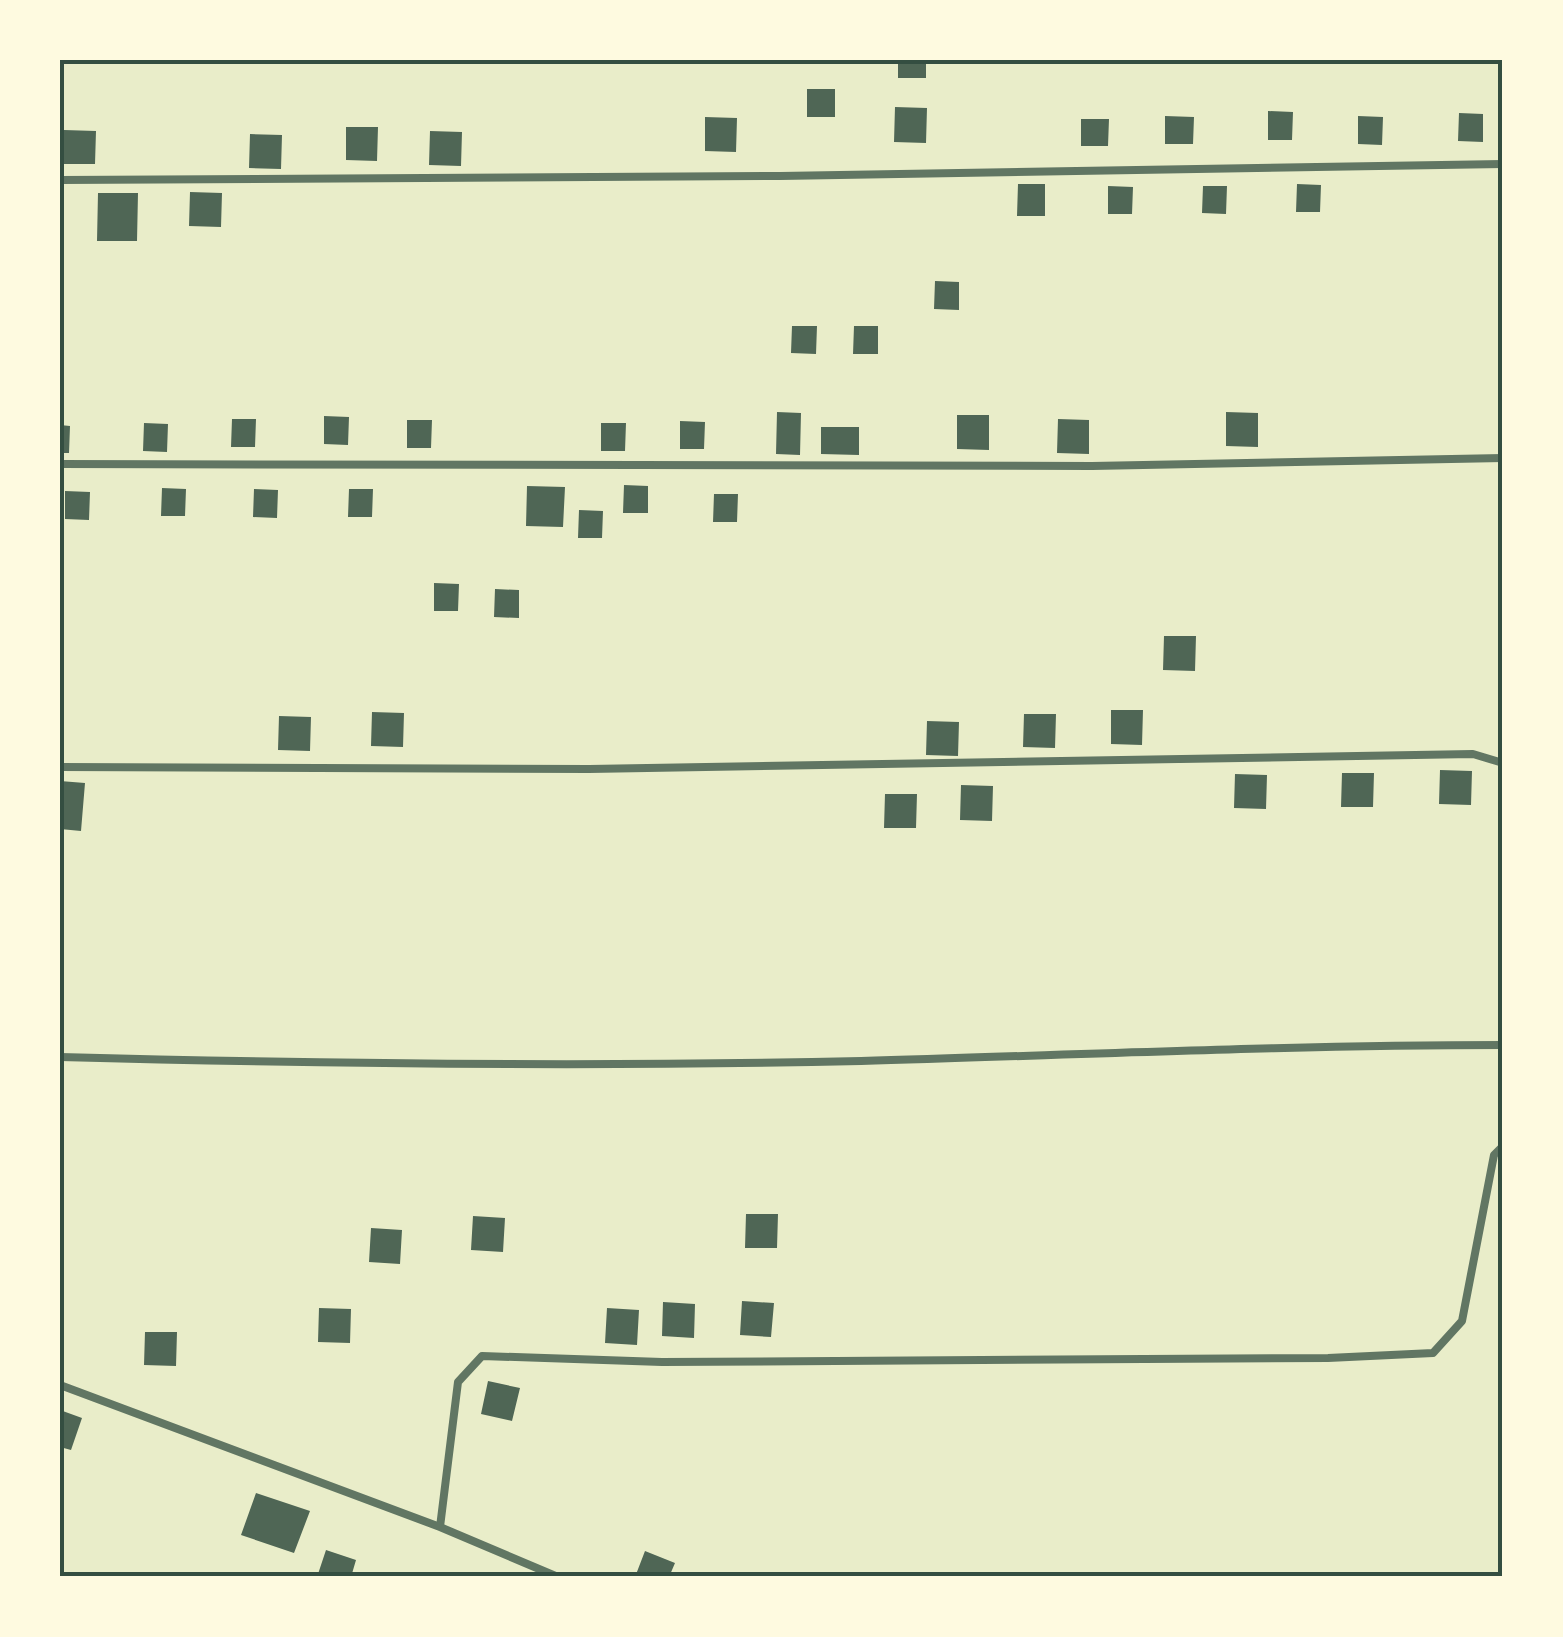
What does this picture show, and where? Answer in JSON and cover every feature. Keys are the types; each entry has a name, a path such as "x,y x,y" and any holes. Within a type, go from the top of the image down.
{"lane":[{"path":"60,180 760,176 1503,164"},
{"path":"60,464 1092,466 1503,458"},
{"path":"60,767 589,769 1473,754 1503,763"},
{"path":"60,1057 318,1064 836,1061 1503,1045"},
{"path":"440,1527 458,1382 482,1356 702,1362 1308,1358 1433,1352 1462,1321 1494,1155 1503,1146"},
{"path":"60,1384 440,1527 558,1577"}],"building":[{"path":"898,60 926,60 926,78 898,78"},
{"path":"807,89 835,89 835,117 807,117"},
{"path":"895,107 927,108 926,143 894,142"},
{"path":"1268,111 1293,112 1292,140 1268,140"},
{"path":"1459,113 1483,114 1483,142 1458,141"},
{"path":"1165,116 1194,117 1193,144 1165,144"},
{"path":"1358,116 1383,117 1382,145 1358,144"},
{"path":"705,117 737,118 736,152 705,151"},
{"path":"1081,119 1109,119 1108,146 1081,146"},
{"path":"346,127 378,127 377,161 346,160"},
{"path":"64,130 96,131 95,164 63,164"},
{"path":"430,131 462,132 461,166 429,165"},
{"path":"250,134 282,135 281,169 249,168"},
{"path":"1018,184 1045,184 1045,216 1017,216"},
{"path":"1297,184 1321,185 1320,212 1296,212"},
{"path":"1108,186 1133,187 1132,214 1108,214"},
{"path":"1203,186 1227,186 1226,214 1202,213"},
{"path":"190,192 222,193 221,227 189,226"},
{"path":"98,193 138,193 137,241 97,241"},
{"path":"935,281 959,282 959,310 934,309"},
{"path":"792,326 817,326 816,354 791,353"},
{"path":"854,326 878,326 878,354 853,354"},
{"path":"777,412 801,413 800,455 776,454"},
{"path":"1226,412 1258,413 1258,447 1226,446"},
{"path":"957,415 989,415 989,450 957,449"},
{"path":"324,416 349,417 348,445 324,444"},
{"path":"232,419 256,419 255,447 231,447"},
{"path":"1058,419 1089,420 1089,454 1057,453"},
{"path":"407,420 432,420 431,448 407,448"},
{"path":"680,421 705,422 704,449 680,449"},
{"path":"144,423 168,424 167,452 143,451"},
{"path":"601,423 626,423 625,451 601,451"},
{"path":"60,425 70,426 69,453 60,453"},
{"path":"821,427 859,427 859,455 821,454"},
{"path":"624,485 648,486 648,513 623,513"},
{"path":"527,486 565,487 563,527 526,526"},
{"path":"162,488 186,489 185,516 161,516"},
{"path":"254,489 278,490 277,518 253,517"},
{"path":"349,489 373,489 372,517 348,517"},
{"path":"65,491 90,492 89,520 65,519"},
{"path":"714,494 738,494 737,522 713,522"},
{"path":"579,510 603,511 602,538 578,538"},
{"path":"434,583 459,584 458,611 434,611"},
{"path":"495,589 519,590 519,618 494,617"},
{"path":"1164,636 1196,636 1195,671 1163,670"},
{"path":"1111,710 1143,710 1142,745 1111,744"},
{"path":"372,712 404,713 403,747 371,746"},
{"path":"1024,714 1056,714 1055,748 1023,747"},
{"path":"279,716 311,717 310,751 278,750"},
{"path":"927,721 959,722 958,756 926,755"},
{"path":"1440,770 1472,771 1471,805 1439,804"},
{"path":"1342,773 1374,773 1373,807 1341,807"},
{"path":"1235,774 1267,775 1266,809 1234,808"},
{"path":"60,781 85,783 81,831 60,829"},
{"path":"961,785 993,786 992,821 960,820"},
{"path":"885,794 917,794 916,828 884,828"},
{"path":"746,1214 778,1214 777,1248 745,1248"},
{"path":"473,1216 505,1218 503,1252 471,1250"},
{"path":"371,1228 402,1230 400,1264 369,1262"},
{"path":"742,1301 774,1303 771,1337 740,1335"},
{"path":"663,1302 695,1304 694,1338 662,1336"},
{"path":"319,1308 351,1309 350,1343 318,1342"},
{"path":"607,1308 639,1310 637,1345 605,1343"},
{"path":"145,1332 177,1332 176,1366 144,1365"},
{"path":"488,1381 520,1388 512,1421 481,1414"},
{"path":"60,1410 82,1418 71,1450 60,1447"},
{"path":"256,1493 310,1511 294,1553 241,1535"},
{"path":"326,1550 356,1560 351,1577 317,1577"},
{"path":"645,1551 675,1563 669,1577 635,1577"}]}
